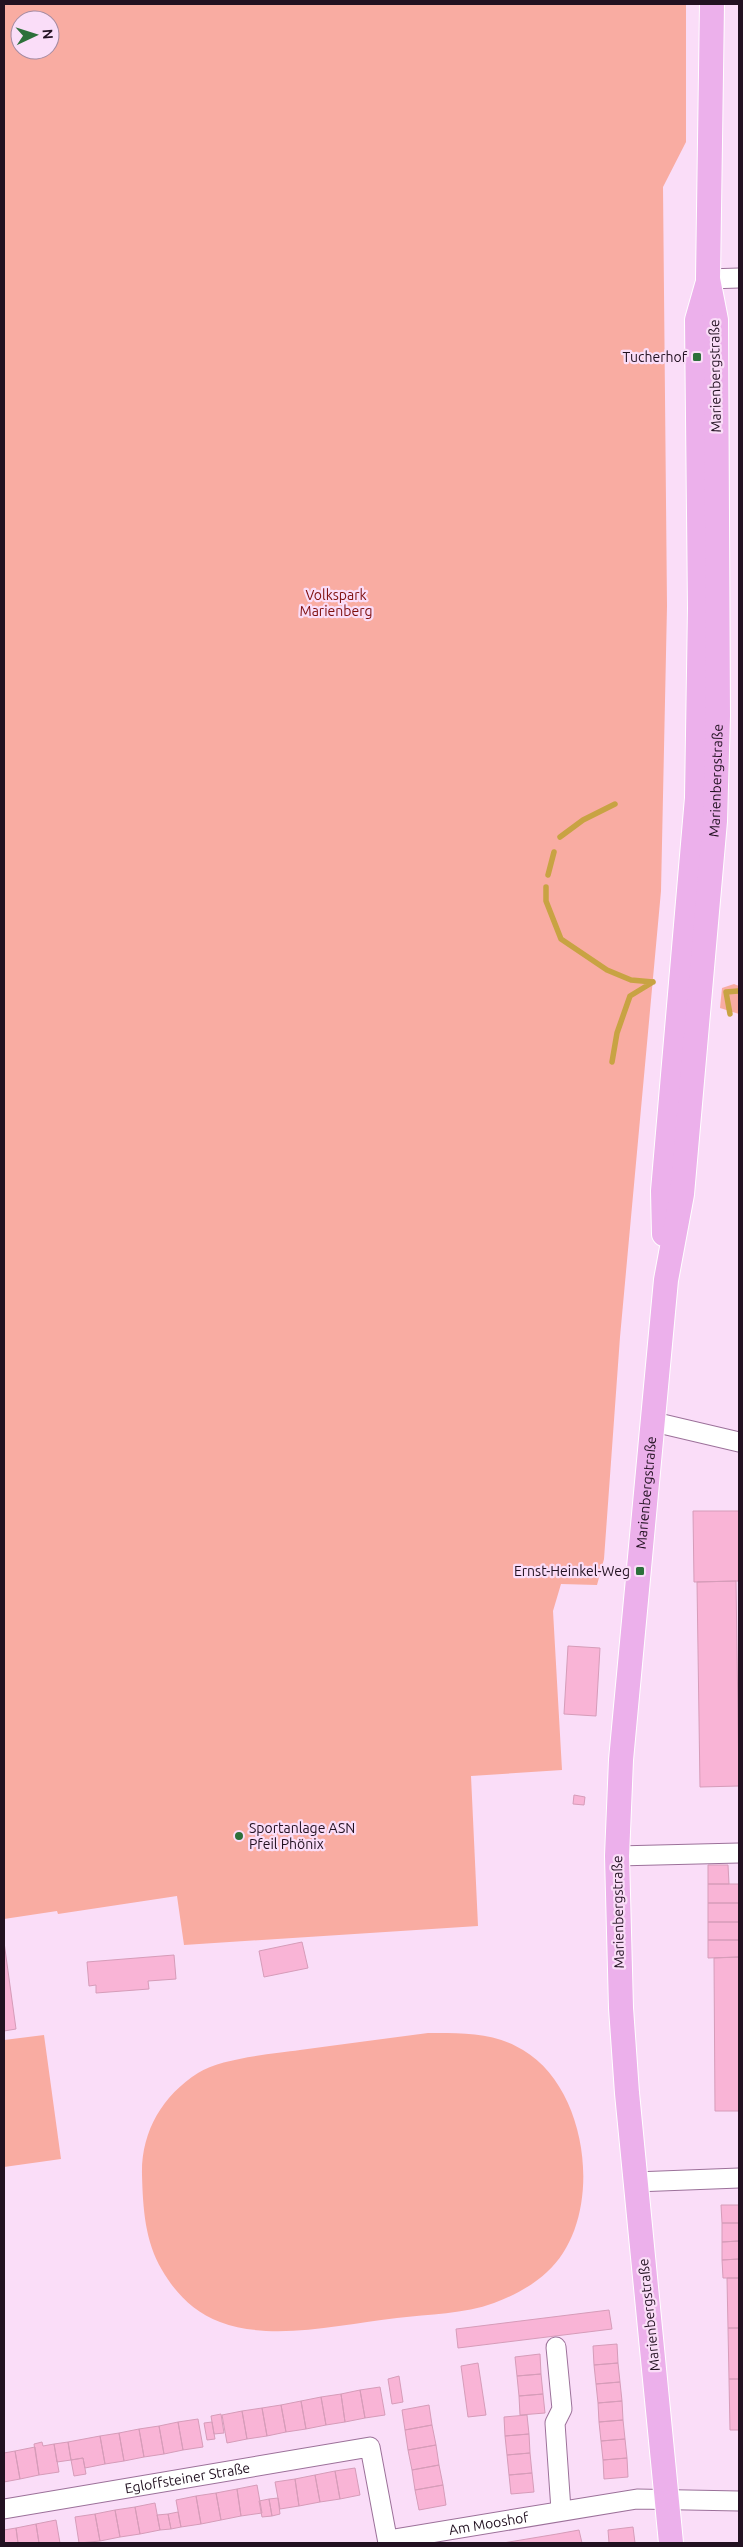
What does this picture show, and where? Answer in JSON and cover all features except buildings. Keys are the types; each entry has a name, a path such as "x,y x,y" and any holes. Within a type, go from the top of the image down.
{"main road":[{"name":"Marienbergstraße","path":"671,2543 623,2041 617,1856 621,1760 666,1280 682,1194 706,904 714,834 718,716 716,320 708,279 712,4"},
{"name":"Marienbergstraße","path":"666,1280 663,1191 696,820 699,695 696,320 708,279"},
{"path":"699,695 708,709 718,716"}],"street":[{"path":"708,279 739,278"},
{"path":"654,1422 739,1442"},
{"path":"617,1856 739,1854"},
{"path":"636,2182 671,2179 739,2178"},
{"path":"556,2347 562,2409 555,2423 561,2510"},
{"name":"Egloffsteiner Straße","path":"4,2509 370,2447 388,2542"},
{"name":"Am Mooshof","path":"388,2542 561,2510 637,2499 739,2501"}],"green space":[{"name":"Volkspark Marienberg","path":"4,4 686,4 686,142 663,187 667,606 661,891 620,1337 604,1559 597,1585 561,1584 553,1611 562,1770 471,1776 478,1926 184,1945 177,1896 58,1914 57,1911 4,1919"},
{"path":"734,984 739,986 739,1014 720,1008 722,988"},
{"path":"428,2033 477,2035 512,2044 523,2050 546,2069 564,2094 576,2124 582,2156 583,2189 577,2221 565,2249 547,2272 515,2294 483,2307 459,2312 308,2330 262,2331 241,2328 211,2318 186,2301 167,2279 156,2259 148,2236 143,2200 142,2175 145,2144 156,2116 164,2104 185,2082 198,2073 233,2060"},
{"path":"44,2035 61,2159 4,2167 4,2040"}],"waterway":[{"path":"560,837 583,820 615,804"},
{"path":"548,875 554,852"},
{"path":"546,887 546,901 561,939 607,970 631,980 653,982"},
{"path":"612,1062 617,1033 630,996 653,982"},
{"path":"730,1014 726,992 738,991"}],"place":[{"name":"Tucherhof","path":"697,357"},
{"name":"Ernst-Heinkel-Weg","path":"640,1571"},
{"name":"Sportanlage ASN Pfeil Phönix","path":"239,1836"}]}
